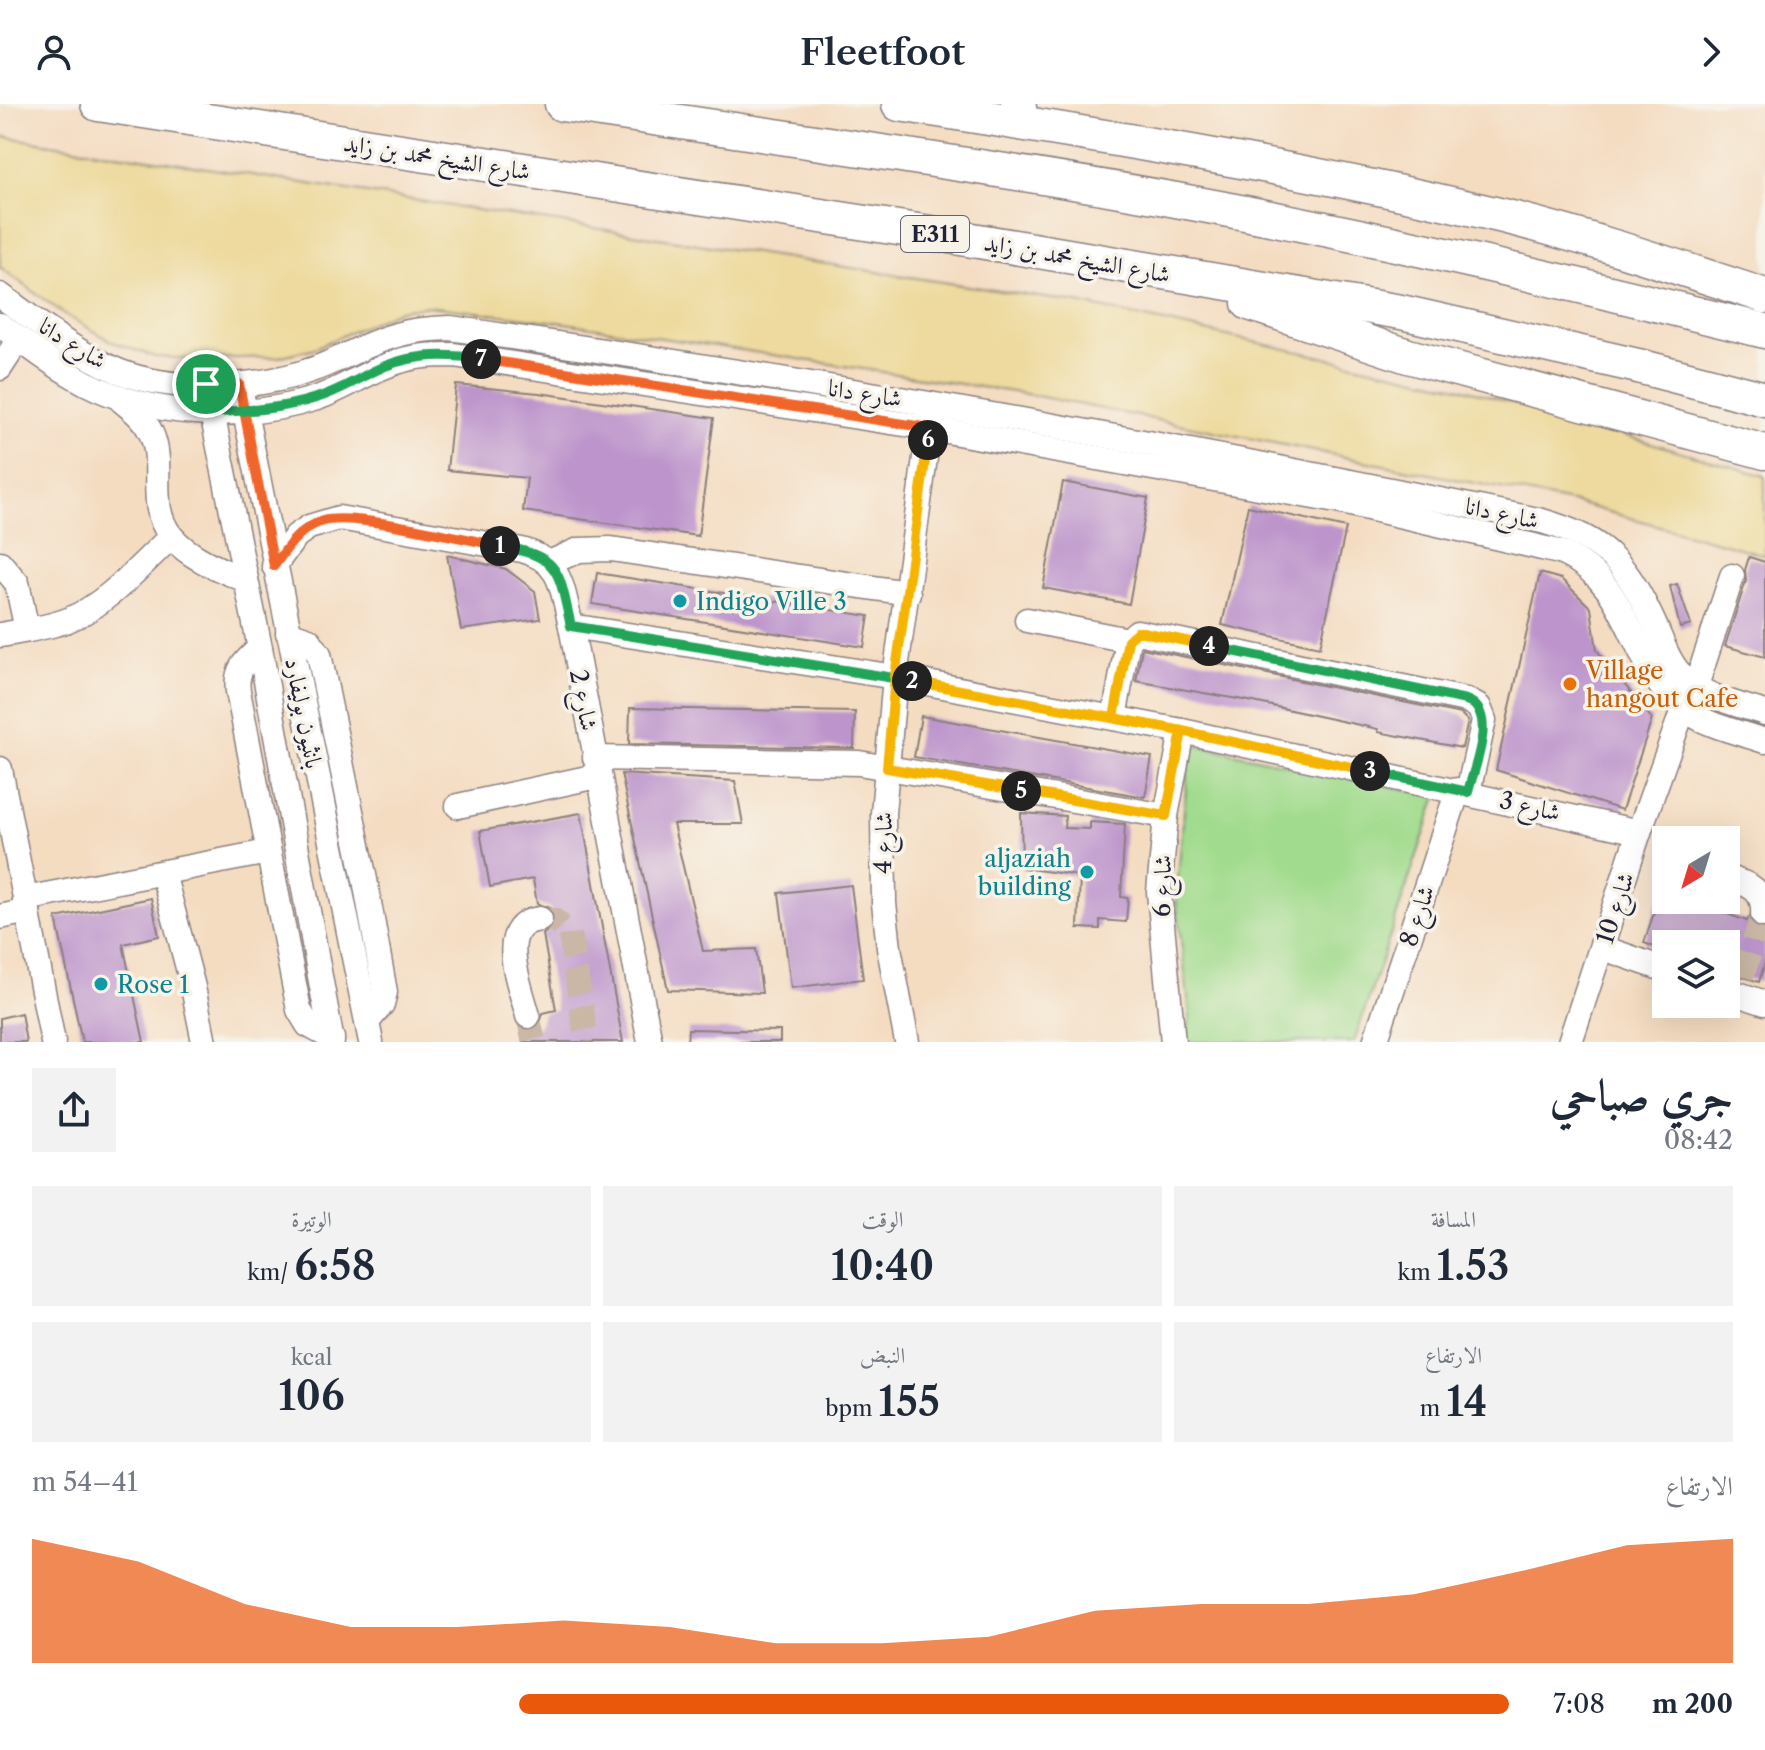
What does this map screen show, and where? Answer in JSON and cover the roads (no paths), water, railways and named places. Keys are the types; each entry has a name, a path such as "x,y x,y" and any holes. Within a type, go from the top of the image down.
{"highway":[{"name":"شارع الشيخ محمد بن زايد","path":"98,104 922,232 1401,312 1638,366 1765,399"},
{"path":"562,104 1177,200 1414,247 1765,331"},
{"path":"899,104 1194,152 1451,205 1557,231 1765,296"},
{"path":"1012,105 1198,135 1456,188 1549,211 1765,273"},
{"path":"1158,272 1408,356 1765,452"}],"street":[{"name":"شارع دانا","path":"0,295 70,345 121,372 167,381 239,384 275,380 305,372 390,337 420,330 450,328 931,416 1342,502 1563,554 1590,570 1611,591 1658,682 1683,709 1718,726 1765,741"},
{"name":"شارع دانا","path":"10,332 60,369 88,384 117,396 180,410 245,411 287,406 347,387 400,361 427,355 454,355 931,416 1344,479 1573,530 1602,547 1625,570 1642,598 1671,661 1694,685 1724,701 1765,713"},
{"path":"0,368 10,332"},
{"name":"بانثيون بوليفارد","path":"206,384 260,648 324,996 337,1041"},
{"name":"بانثيون بوليفارد","path":"239,384 369,1032"},
{"path":"117,396 144,421 151,433 155,446 159,510 171,537 206,562 246,580"},
{"path":"255,463 265,431 287,406"},
{"name":"شارع 4","path":"907,1042 889,948 884,903 883,813 895,677 931,416"},
{"path":"274,566 296,536 309,527 339,518 522,550 536,554 549,563 579,550 611,549 908,593"},
{"path":"0,635 66,621 95,606 171,537"},
{"path":"0,563 17,583 27,630"},
{"name":"شارع 2","path":"549,563 558,576 571,626 650,1042"},
{"name":"شارع 10","path":"1570,1042 1639,832 1732,576"},
{"name":"شارع 8","path":"1027,620 1128,640 1137,632 1143,632 1473,702 1479,707 1484,720 1463,791 1375,1042"},
{"name":"شارع 3","path":"571,626 895,677 1182,731 1639,832"},
{"path":"1114,718 1128,640"},
{"path":"260,648 240,667 236,682 268,852 300,1015 308,1025 337,1041"},
{"name":"شارع 6","path":"1173,1042 1159,892 1166,816 1182,731"},
{"path":"458,806 596,767 832,761 1166,816"},
{"path":"0,769 53,1042"},
{"path":"0,917 27,905 268,852"},
{"path":"163,873 204,1042"},
{"path":"1740,882 1757,889 1764,898 1763,915"},
{"path":"528,1016 513,940 523,925 540,919"},
{"path":"1603,948 1652,965"},
{"path":"1740,989 1765,1003"}],"tunnel":[{"path":"1742,976 1763,915"},
{"path":"540,919 554,920 570,934 587,1042"},
{"path":"528,1016 534,1042"}],"place":[{"name":"Indigo Ville 3","path":"680,601"},
{"name":"Village hangout Cafe","path":"1570,684"},
{"name":"aljaziah building","path":"1087,872"},
{"name":"Rose 1","path":"101,984"}]}
